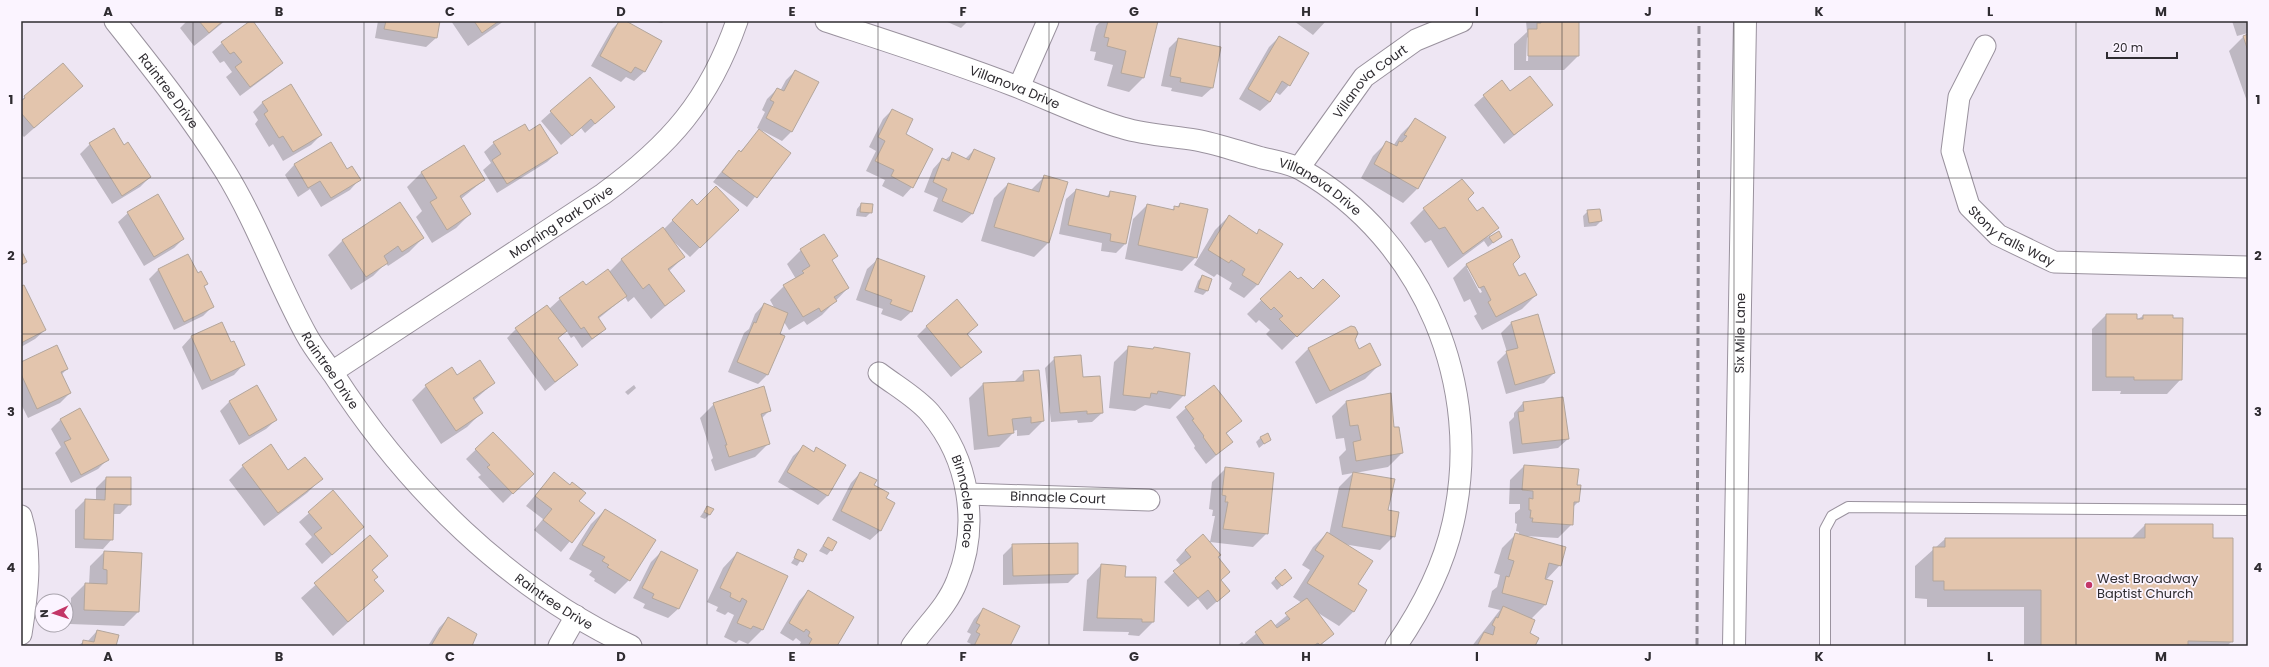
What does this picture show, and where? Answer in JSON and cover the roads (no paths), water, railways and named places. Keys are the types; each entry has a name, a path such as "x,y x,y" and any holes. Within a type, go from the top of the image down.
{"street":[{"name":"Raintree Drive","path":"115,21 176,98 226,173 306,334 391,455 435,503 472,539 522,580 576,616 630,646"},
{"name":"Morning Park Drive","path":"332,372 603,194 638,168 664,145 682,124 713,79 728,46 737,21"},
{"name":"Villanova Drive","path":"826,21 956,64 1124,128 1199,141 1298,168 1338,192 1369,221 1398,256 1423,296 1439,332 1455,385 1461,432 1460,479 1453,523 1439,570 1419,611 1396,646"},
{"path":"1019,88 1048,21"},
{"name":"Villanova Court","path":"1298,168 1364,77 1416,40 1462,21"},
{"name":"Six Mile Lane","path":"1734,646 1745,21"},
{"name":"Stony Falls Way","path":"1985,46 1959,97 1952,151 1969,206 1998,235 2054,262 2248,266"},
{"name":"Binnacle Place","path":"879,373 914,398 929,412 947,437 961,466 968,494 970,522 966,554 957,582 939,614 912,646"},
{"name":"Binnacle Court","path":"968,494 1149,500"},
{"path":"21,516 27,547 28,573 21,634"},
{"path":"559,646 576,616"}],"lane":[{"path":"1825,646 1825,529 1832,516 1848,507 2248,510"}],"railway":[{"path":"1697,646 1699,21"}],"place":[{"name":"West Broadway Baptist Church","path":"2089,585"}]}
